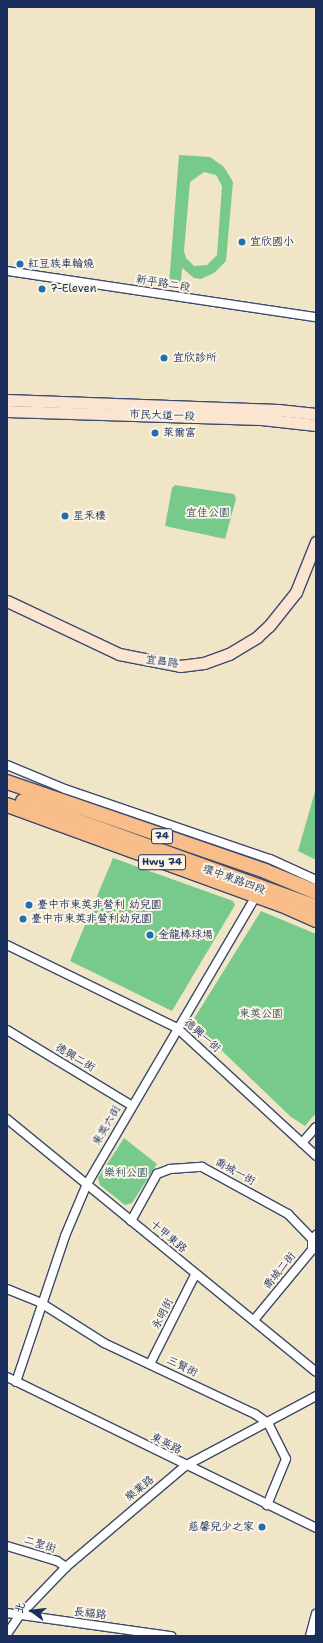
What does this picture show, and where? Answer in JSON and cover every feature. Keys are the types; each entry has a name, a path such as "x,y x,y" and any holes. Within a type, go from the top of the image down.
{"highway":[{"name":"74","path":"7,782 272,874 316,892"},
{"name":"74","path":"7,796 316,907"},
{"name":"Hwy 74","path":"7,805 287,907 316,920"}],"street":[{"name":"新平路二段","path":"7,271 316,317"},
{"name":"市民大道一段","path":"7,400 316,414"},
{"name":"市民大道一段","path":"7,411 261,419 316,425"},
{"name":"宜昌路","path":"7,602 119,654 180,666 204,663 229,654 257,637 269,626 296,592 316,542"},
{"path":"7,765 65,789 270,859 316,880"},
{"name":"環中東路四段","path":"7,800 259,888 316,912"},
{"name":"環中東路四段","path":"7,811 255,898 316,926"},
{"name":"東英六街","path":"16,1382 41,1304 87,1184 131,1105 255,898"},
{"name":"德興一街","path":"7,945 177,1028 316,1156"},
{"name":"德興二街","path":"7,1030 131,1105"},
{"name":"十甲東路","path":"7,1119 195,1275 254,1320 316,1372"},
{"path":"302,1143 316,1127"},
{"name":"喬城一街","path":"131,1221 157,1174 170,1169 202,1167 288,1214 315,1239"},
{"name":"喬城二街","path":"254,1320 312,1250 315,1239"},
{"name":"永明街","path":"150,1364 195,1275"},
{"name":"三賢街","path":"7,1289 41,1304 104,1343 255,1414 268,1423"},
{"name":"東英路","path":"7,1377 186,1466 316,1528"},
{"name":"樂業路","path":"7,1634 19,1616 66,1567 186,1466 316,1396"},
{"path":"268,1423 286,1459 268,1505"},
{"name":"二聖街","path":"7,1546 57,1561 66,1567"},
{"name":"長福路","path":"7,1613 19,1616 170,1636"},
{"path":"310,1636 316,1614"}],"green space":[{"path":"179,155 210,157 224,167 233,182 226,261 214,273 201,279 194,278 182,268 181,283 169,284","holes":["204,172 216,175 222,186 217,255 207,265 194,266 186,258 184,251 190,182"]},
{"name":"宜佳公園","path":"175,485 234,494 236,499 225,539 165,526 172,488"},
{"path":"316,788 316,860 298,851"},
{"name":"金龍棒球場","path":"113,858 233,901 235,905 172,1011 70,961"},
{"name":"東英公園","path":"261,911 316,934 316,1113 305,1126 291,1117 192,1022"},
{"name":"樂利公園","path":"124,1138 157,1164 132,1203 125,1205 100,1185 98,1178"}],"place":[{"name":"宜欣國小","path":"242,242"},
{"name":"紅豆族車輪燒","path":"20,264"},
{"name":"7-Eleven","path":"42,289"},
{"name":"宜欣診所","path":"164,358"},
{"name":"萊爾富","path":"155,433"},
{"name":"星釆樓","path":"65,516"},
{"name":"臺中市東英非營利 幼兒園","path":"29,905"},
{"name":"臺中市東英非營利幼兒園","path":"23,919"},
{"name":"金龍棒球場","path":"150,935"},
{"name":"慈馨兒少之家","path":"262,1527"}]}
